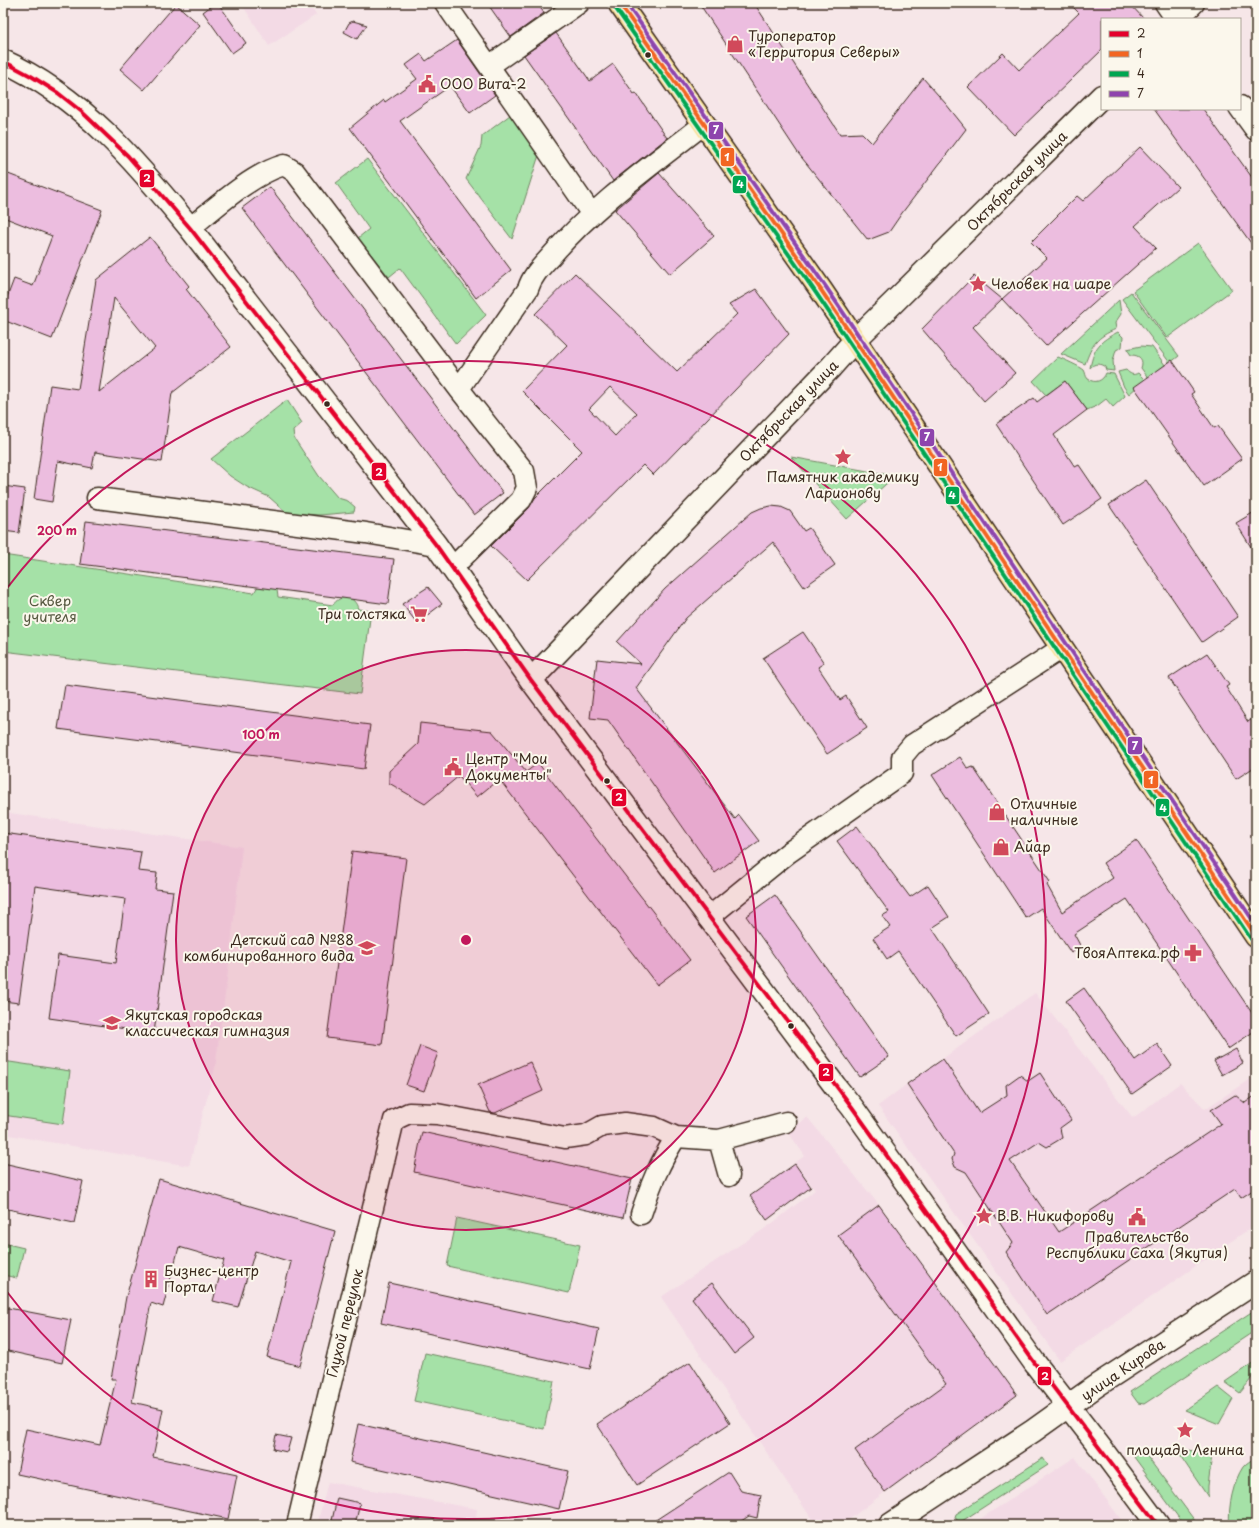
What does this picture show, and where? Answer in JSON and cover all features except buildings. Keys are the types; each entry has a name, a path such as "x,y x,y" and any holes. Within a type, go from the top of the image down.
{"main road":[{"path":"619,3 855,340 1256,936"}],"street":[{"path":"445,3 591,213"},
{"path":"489,66 579,3"},
{"path":"1166,3 1176,18"},
{"path":"1178,18 1194,3"},
{"path":"3,61 14,66 68,99 111,138 161,193 190,228 436,545 531,680 834,1086 852,1107 1034,1362 1158,1525"},
{"name":"Октябрьская улица","path":"531,680 826,373 855,340 1101,97"},
{"path":"1241,108 1256,129"},
{"path":"459,389 528,289 531,280 563,242 591,213 704,124"},
{"path":"190,228 229,197 271,169 284,165 295,172 459,389 524,471 527,488 521,500 452,568"},
{"path":"97,498 366,533 436,545"},
{"path":"708,918 788,853 902,772 902,757 912,745 1062,648"},
{"name":"Глухой переулок","path":"297,1525 394,1120 409,1113 437,1114 565,1138 586,1135 602,1126 625,1123 654,1127 676,1137"},
{"path":"641,1214 658,1167 676,1137 719,1140 786,1122"},
{"path":"719,1140 729,1176"},
{"name":"улица Кирова","path":"890,1525 1033,1431 1096,1386 1256,1282"}],"shaded area":[{"path":"241,3 308,3 316,15 269,46"},
{"name":"Якутская городская классическая гимназия","path":"3,812 242,847 215,1068 189,1166 3,1134"},
{"path":"1035,993 1133,1118 1180,1083 1205,1109 1256,1075 1256,1224 1060,1361 878,1106"},
{"path":"807,1117 879,1205 1017,1395 842,1525 816,1525 661,1297 770,1225 815,1190 794,1163 805,1156 788,1132"},
{"path":"1075,1457 1125,1525 971,1525"},
{"path":"328,1482 477,1509 475,1525 317,1525"}],"green space":[{"path":"510,115 539,155 512,239 466,179 481,146 482,136"},
{"path":"367,159 486,315 456,344 400,268 389,277 358,238 369,229 336,183"},
{"path":"1198,243 1232,290 1167,338 1133,291"},
{"path":"1131,292 1179,356 1170,363 1122,299"},
{"path":"1119,300 1121,314 1115,323 1116,329 1104,335 1096,342 1090,351 1085,364 1061,354"},
{"path":"1118,332 1123,337 1122,347 1116,350 1113,361 1114,371 1106,370 1105,367 1099,364 1095,364 1090,368 1096,350 1102,342"},
{"path":"1141,346 1152,347 1165,365 1149,379 1141,368 1142,360 1137,356 1131,355 1127,349"},
{"path":"1058,357 1084,370 1087,378 1091,381 1101,380 1106,373 1114,374 1125,396 1113,407 1106,399 1097,406 1087,410 1065,381 1046,395 1033,381"},
{"path":"1126,370 1132,374 1138,373 1145,380 1129,394 1124,387 1118,372"},
{"path":"287,400 302,423 293,431 294,438 319,476 338,498 348,501 355,507 354,512 320,515 287,513 269,497 247,487 230,476 211,459"},
{"path":"791,457 895,476 847,519"},
{"name":"Сквер учителя","path":"3,555 254,593 258,586 275,586 278,597 333,605 339,599 351,599 354,601 358,609 371,611 360,694 3,651"},
{"path":"3,1061 70,1071 63,1124 3,1115"},
{"path":"457,1218 580,1245 569,1293 447,1266"},
{"path":"3,1243 24,1248 17,1278 3,1275"},
{"path":"1256,1309 1256,1330 1144,1404 1138,1403 1130,1392"},
{"path":"425,1353 554,1381 544,1429 414,1401"},
{"path":"1254,1362 1255,1370 1253,1375 1240,1393 1225,1382"},
{"path":"1218,1387 1233,1399 1219,1424 1185,1410"},
{"path":"1175,1448 1212,1454 1208,1497"},
{"path":"1143,1451 1198,1525 1184,1525 1134,1457"},
{"path":"1256,1457 1256,1525 1230,1525 1230,1503 1237,1479 1244,1466"},
{"path":"1043,1458 1048,1465 959,1523 955,1517 956,1514"}],"transit line":[{"name":"1","path":"619,3 821,290 1256,936"},
{"name":"7","path":"626,3 826,287 1256,925"},
{"name":"4","path":"614,6 816,293 1251,939"},
{"name":"2","path":"3,61 58,93 82,112 128,156 190,228 436,545 531,680 852,1107 1034,1362 1158,1525"}],"place":[{"name":"Туроператор «Территория Северы»","path":"735,44"},
{"name":"ООО Вита-2","path":"427,84"},
{"name":"Человек на шаре","path":"978,284"},
{"name":"Памятник академику Ларионову","path":"843,457"},
{"name":"Три толстяка","path":"419,614"},
{"name":"Центр \"Мои Документы\"","path":"453,767"},
{"name":"Отличные наличные","path":"997,812"},
{"name":"Айар","path":"1001,847"},
{"name":"Детский сад №88 комбинированного вида","path":"367,948"},
{"name":"ТвояАптека.рф","path":"1193,953"},
{"name":"Якутская городская классическая гимназия","path":"112,1023"},
{"name":"В.В. Никифорову","path":"984,1216"},
{"name":"Правительство Республики Саха (Якутия)","path":"1137,1217"},
{"name":"Бизнес-центр Портал","path":"151,1279"},
{"name":"площадь Ленина","path":"1185,1430"}]}
